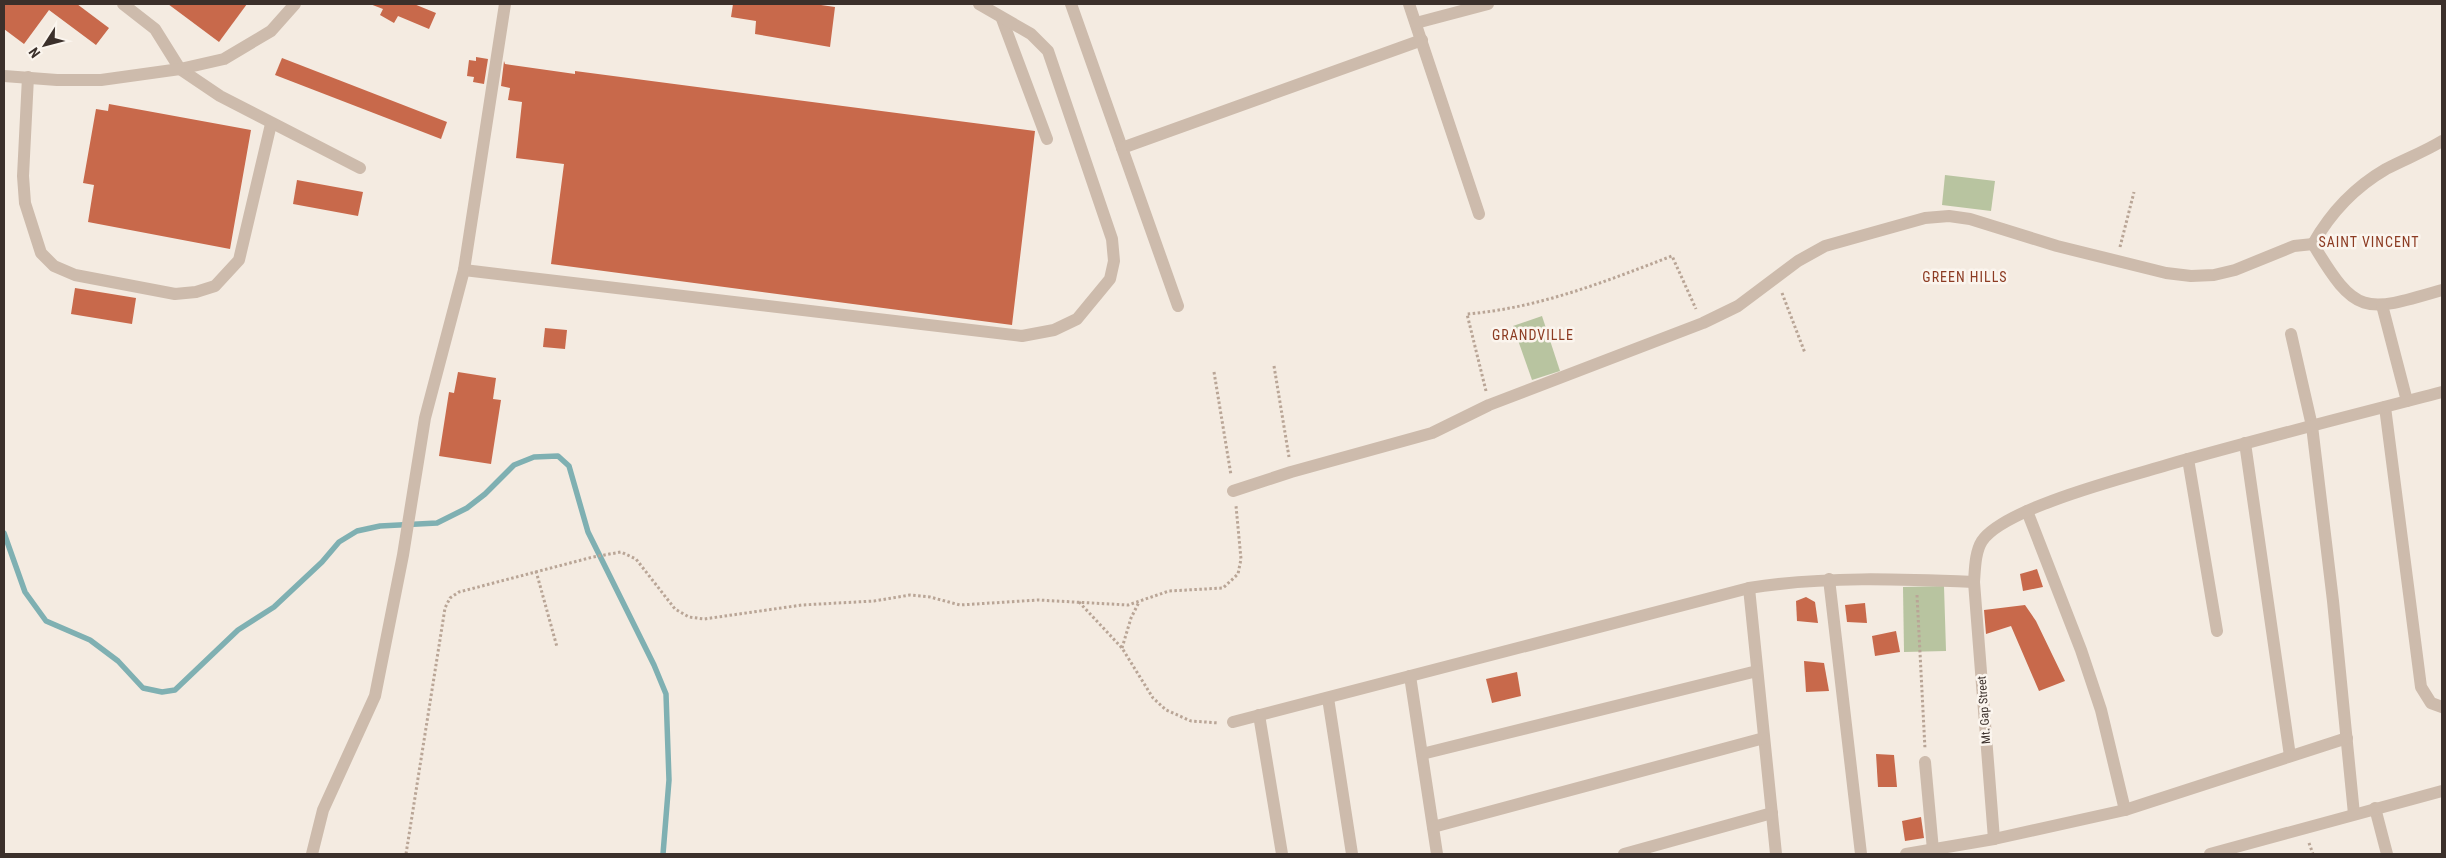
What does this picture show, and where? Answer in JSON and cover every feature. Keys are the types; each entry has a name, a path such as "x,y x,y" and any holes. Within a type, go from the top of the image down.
{"street":[{"path":"123,4 155,29 180,68 220,96 271,124 360,168"},
{"path":"4,76 57,80 102,80 224,59 271,31 295,4"},
{"path":"312,854 323,810 375,696 403,555 414,482 433,384 464,270 505,4"},
{"path":"464,270 1022,336 1054,330 1078,319 1110,279 1114,260 1112,238 1048,50 1031,34 979,4"},
{"path":"1071,4 1178,306"},
{"path":"1409,4 1478,214"},
{"path":"1416,23 1488,4"},
{"path":"1002,19 1047,139"},
{"path":"1122,148 1422,40"},
{"path":"28,77 23,185 25,203 41,253 54,266 75,275 175,294 196,292 215,286 239,260 271,124"},
{"path":"1233,491 1291,472 1432,433 1489,405 1703,323 1738,306 1798,261 1825,246 1925,218 1949,216 1992,224 2057,246 2166,273 2191,276 2214,274 2235,270 2294,246 2313,244 2334,213 2352,193 2386,170 2442,141"},
{"path":"2313,244 2331,274 2346,292 2362,303 2382,305 2442,290"},
{"path":"2382,305 2407,401"},
{"path":"2292,334 2312,426 2354,814"},
{"name":"Mt. Gap Street","path":"1994,839 1974,582 1976,558 1982,541 1997,528 2027,511 2093,487 2245,443 2442,392"},
{"path":"2385,407 2421,688 2431,703 2442,706"},
{"path":"2245,443 2290,756"},
{"path":"2188,459 2217,631"},
{"path":"2027,511 2081,650 2101,710 2125,810"},
{"path":"1232,722 1749,588 1791,581 1829,579 1974,582"},
{"path":"1829,579 1861,854"},
{"path":"1749,588 1776,854"},
{"path":"1422,754 1757,671"},
{"path":"1410,676 1437,854"},
{"path":"1328,698 1352,854"},
{"path":"1259,715 1282,854"},
{"path":"1433,827 1764,738"},
{"path":"1906,854 1994,839 2125,810 2346,738"},
{"path":"1926,762 1933,850"},
{"path":"2210,854 2241,850 2354,814 2442,791"},
{"path":"2375,808 2387,854"},
{"path":"1624,854 1772,814"}],"path":[{"path":"2117,260 2134,192"},
{"path":"1489,405 1467,314 1500,311 1546,301 1582,290 1672,256 1703,323"},
{"path":"1776,278 1805,353"},
{"path":"1274,366 1291,472"},
{"path":"406,854 447,602 453,595 536,571 621,552 636,559 675,609 689,617 704,620 794,606 874,601 910,595 930,597 960,605 1038,600 1128,605 1169,591 1223,588 1238,574 1241,559 1233,491 1214,372"},
{"path":"536,571 557,646"},
{"path":"1916,587 1926,762"},
{"path":"1079,602 1122,648 1152,698 1166,710 1191,721 1232,722"},
{"path":"1122,648 1131,618 1139,602"}],"green space":[{"path":"1945,175 1995,181 1991,211 1942,205"},
{"path":"1542,316 1560,371 1532,380 1513,326"},
{"path":"1944,586 1946,651 1904,652 1903,587"}],"building":[{"path":"4,4 77,4 109,28 96,45 49,10 24,44 4,29"},
{"path":"168,4 247,4 219,42"},
{"path":"370,4 414,4 436,13 429,29 398,16 394,23 380,15 383,9"},
{"path":"733,4 814,4 835,7 830,47 755,34 756,21 731,17"},
{"path":"476,57 488,59 484,84 473,82 474,77 467,76 469,60 476,61"},
{"path":"282,58 447,122 441,139 275,75"},
{"path":"504,61 505,64 575,74 575,71 1035,131 1012,325 551,264 564,164 516,158 522,102 508,100 510,88 501,86"},
{"path":"109,104 251,130 230,249 88,222 94,185 83,183 96,109 108,111"},
{"path":"297,180 363,192 358,216 293,204"},
{"path":"75,288 136,298 132,324 71,314"},
{"path":"545,328 567,330 565,349 543,347"},
{"path":"458,372 496,378 493,399 501,400 491,464 439,456 449,392 454,393"},
{"path":"2037,569 2043,587 2023,591 2020,574"},
{"path":"1806,597 1815,602 1818,623 1797,621 1796,601"},
{"path":"1865,603 1867,623 1847,622 1845,605"},
{"path":"2025,605 2036,621 2065,681 2039,691 2011,626 1986,634 1984,610"},
{"path":"1896,631 1900,652 1875,656 1872,636"},
{"path":"1804,661 1824,663 1829,691 1806,692"},
{"path":"1517,672 1521,696 1492,703 1486,679"},
{"path":"1876,754 1894,755 1897,787 1878,787"},
{"path":"1921,817 1924,838 1905,841 1902,821"}],"waterway":[{"path":"4,533 25,592 46,621 90,640 118,661 143,688 162,692 175,690 238,630 274,607 322,562 339,542 357,531 380,526 437,523 467,508 485,494 514,465 534,457 558,456 569,466 588,532 654,665 666,694 669,780 663,854"}],"district":[{"name":"SAINT VINCENT","path":"2369,242"},
{"name":"GREEN HILLS","path":"1965,277"},
{"name":"GRANDVILLE","path":"1533,335"}]}
